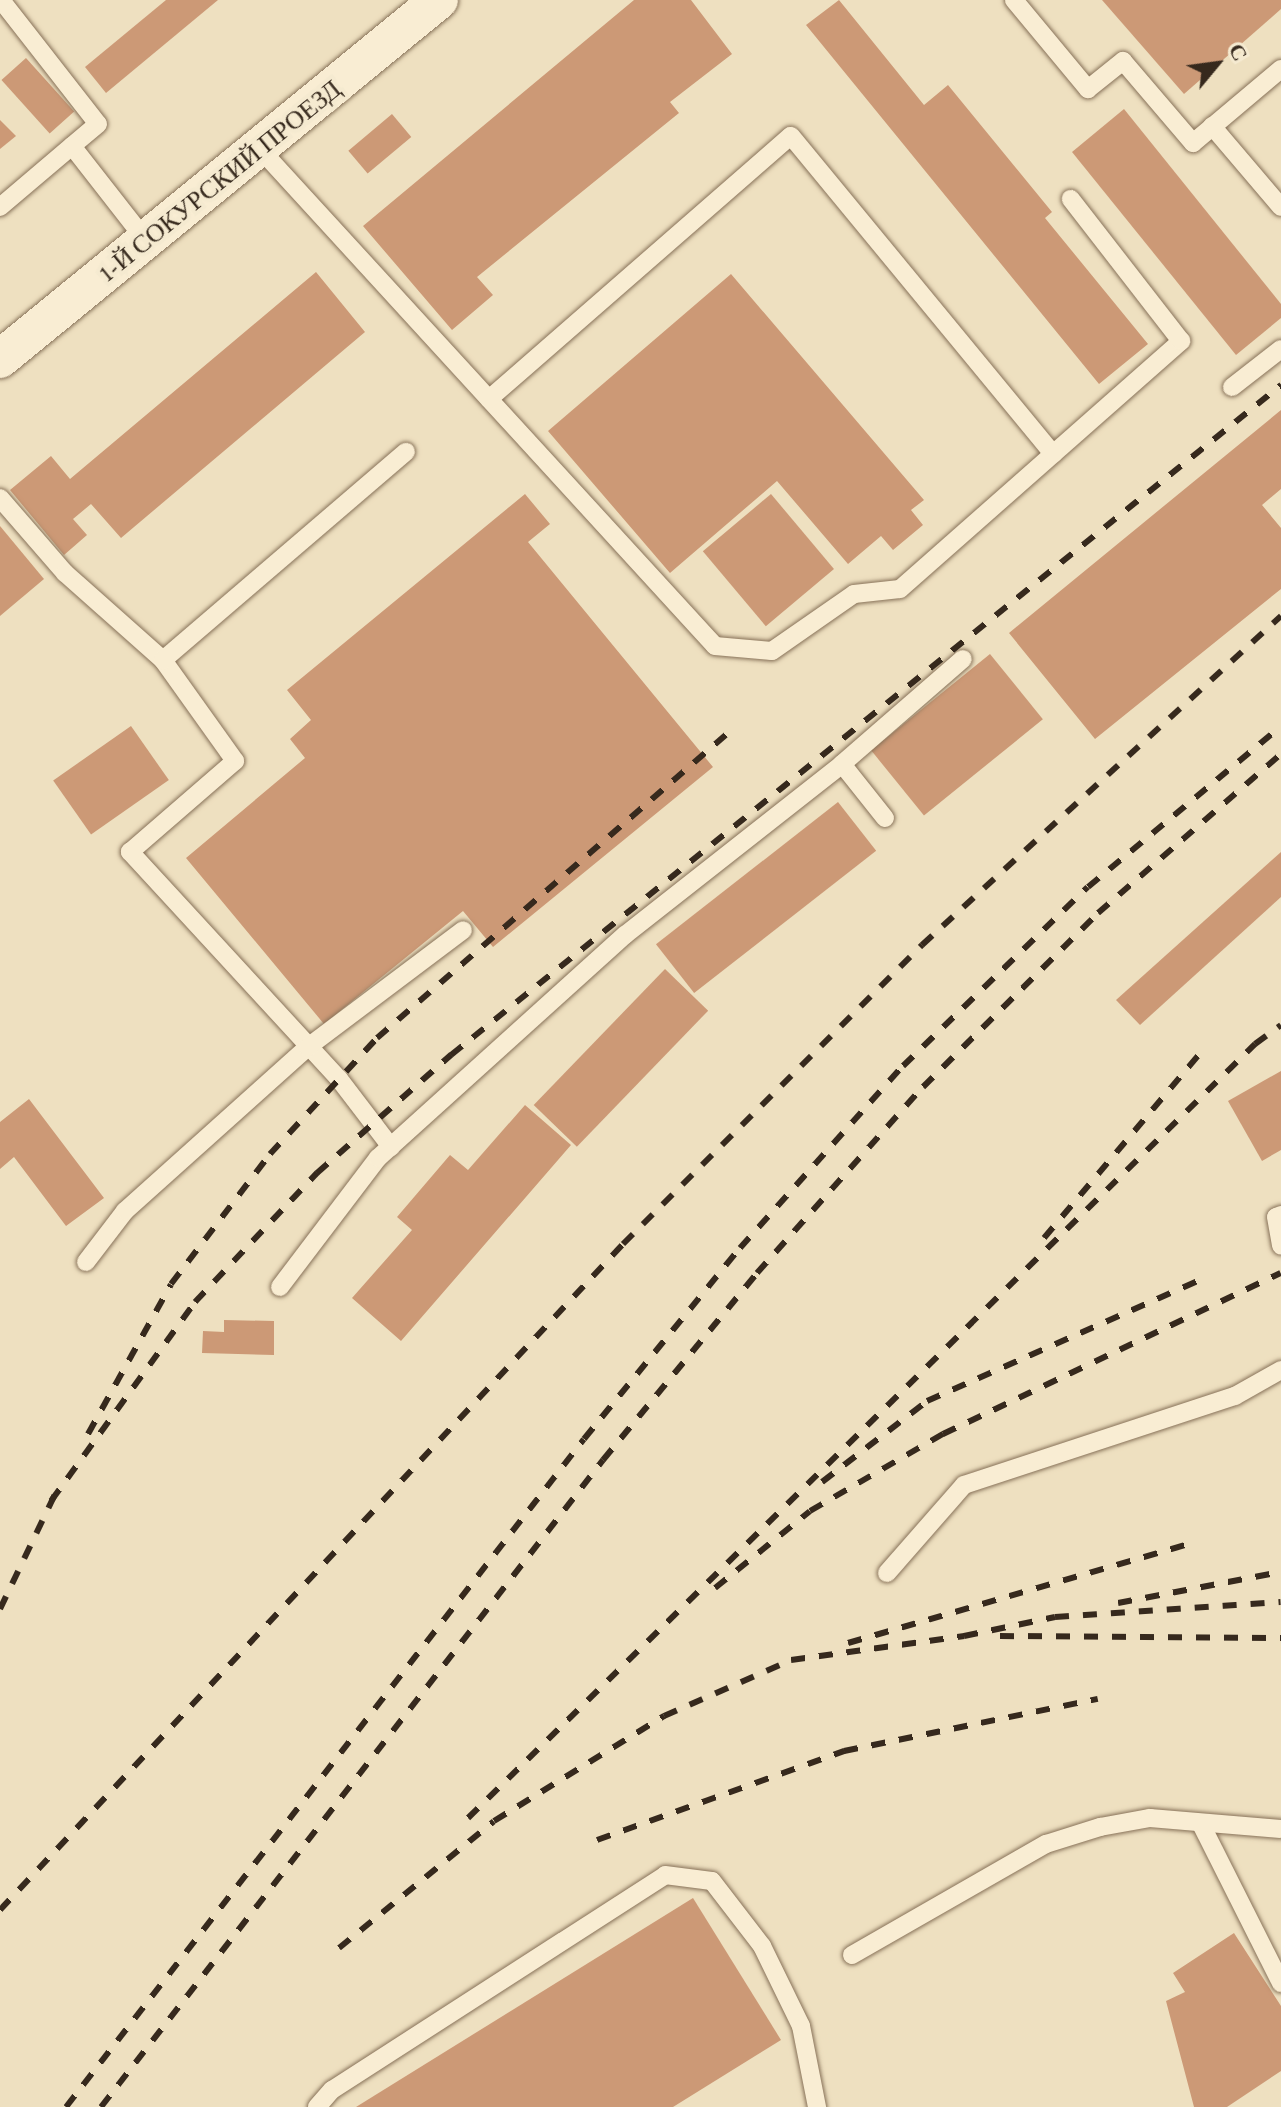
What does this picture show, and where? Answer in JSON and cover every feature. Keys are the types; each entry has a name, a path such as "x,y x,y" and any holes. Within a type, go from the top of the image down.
{"street":[{"name":"1-Й СОКУРСКИЙ ПРОЕЗД","path":"0,359 261,150 439,0"}],"lane":[{"path":"0,207 98,124 1,0"},
{"path":"1014,0 1088,89 1123,61 1193,143 1281,69"},
{"path":"1212,126 1281,207"},
{"path":"489,399 791,136 1053,454"},
{"path":"72,146 147,242"},
{"path":"261,150 715,646 772,651 854,594 900,589 1181,341 1071,199"},
{"path":"1232,387 1281,349"},
{"path":"163,660 406,452"},
{"path":"0,498 65,573 163,660 235,761 130,852 376,1121 391,1147"},
{"path":"280,1287 391,1147 625,935 842,764 963,659"},
{"path":"842,764 885,818"},
{"path":"86,1262 125,1211 308,1047 463,930"},
{"path":"1281,1215 1276,1217 1281,1246"},
{"path":"887,1573 964,1485 1235,1396 1281,1370"},
{"path":"852,1955 1046,1844 1150,1818 1202,1826 1281,1829"},
{"path":"1202,1826 1281,1983"},
{"path":"317,2107 332,2090 665,1875 712,1881 762,1946 801,2026 817,2107"}],"building":[{"path":"166,0 218,0 106,93 85,67"},
{"path":"634,0 691,0 732,54 670,102 679,113 477,277 493,295 452,330 363,226"},
{"path":"839,0 924,105 948,85 1052,212 1045,218 1148,344 1099,384 806,25"},
{"path":"1102,0 1281,0 1281,9 1184,94"},
{"path":"26,58 74,112 50,134 1,80"},
{"path":"1124,109 1281,304 1281,318 1236,355 1072,152"},
{"path":"392,114 411,137 368,174 348,151"},
{"path":"0,120 16,136 0,149"},
{"path":"316,272 365,332 121,538 91,504 73,519 87,535 64,555 10,490 51,456 70,479"},
{"path":"731,274 924,500 911,510 923,525 893,550 881,536 848,564 777,481 670,573 548,431"},
{"path":"1281,410 1281,489 1262,505 1281,528 1281,589 1095,739 1009,633"},
{"path":"525,494 550,524 528,542 713,767 493,947 463,911 324,1024 186,858 305,758 290,739 311,720 287,690"},
{"path":"771,494 834,569 766,626 703,551"},
{"path":"0,526 44,579 0,616"},
{"path":"990,654 1043,719 924,816 871,750"},
{"path":"131,726 169,780 91,835 53,780"},
{"path":"838,802 876,851 694,993 656,944"},
{"path":"1281,852 1281,897 1140,1025 1116,1000"},
{"path":"665,969 708,1011 577,1147 534,1105"},
{"path":"1281,1071 1281,1150 1262,1161 1228,1101"},
{"path":"29,1099 104,1198 66,1226 14,1157 0,1169 0,1122"},
{"path":"525,1105 571,1145 401,1341 352,1298 412,1230 397,1217 450,1155 468,1170"},
{"path":"224,1320 274,1321 274,1355 202,1353 203,1331 224,1332"},
{"path":"693,1898 781,2040 673,2107 356,2107"},
{"path":"1234,1933 1281,2006 1281,2071 1227,2107 1194,2107 1166,2001 1185,1992 1173,1973"}],"railway":[{"path":"51,1501 195,1302 317,1173 451,1055 1281,385"},
{"path":"0,1910 623,1244 922,945 1281,616"},
{"path":"66,2107 584,1439 740,1248 903,1066 1088,887 1281,726"},
{"path":"88,1434 171,1284 270,1154 377,1038 734,728"},
{"path":"101,2107 603,1460 757,1273 923,1087 1098,913 1281,754"},
{"path":"468,1818 1255,1044 1281,1025"},
{"path":"1044,1238 1201,1052"},
{"path":"715,1588 810,1511 943,1434 1281,1273"},
{"path":"822,1482 927,1401 1205,1278"},
{"path":"0,1609 55,1494"},
{"path":"848,1643 1188,1544"},
{"path":"1118,1603 1281,1572"},
{"path":"339,1948 494,1821 664,1716 791,1660 964,1636 1055,1617 1281,1602"},
{"path":"1000,1636 1281,1638"},
{"path":"597,1840 844,1751 1098,1699"}]}
